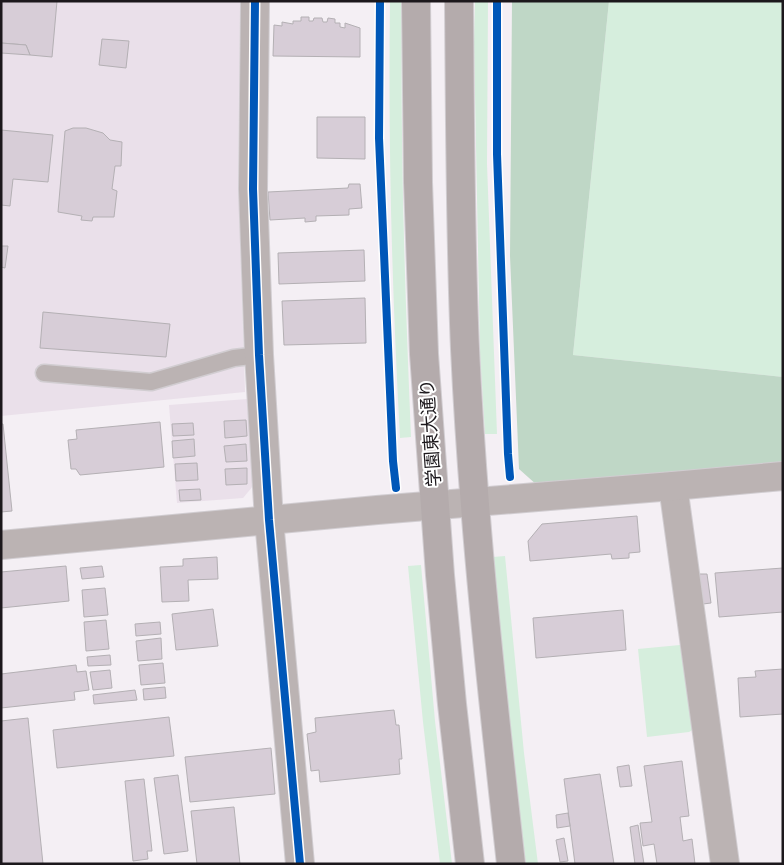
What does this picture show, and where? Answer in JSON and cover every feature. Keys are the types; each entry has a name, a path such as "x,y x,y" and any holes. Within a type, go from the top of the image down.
{"main road":[{"name":"学園東大通り","path":"416,1 418,182 423,335 440,575 470,864"},
{"path":"459,1 461,214 465,349 475,503 493,702 511,864"}],"street":[{"path":"255,1 253,189 259,354 269,520 300,864"},
{"path":"1,545 783,476"},
{"path":"673,486 725,864"}],"lane":[{"path":"44,374 151,382 234,358 259,354"}],"shaded area":[{"path":"1,1 240,1 238,176 245,392 1,416"},
{"path":"247,399 253,486 243,498 177,503 169,405"}],"green space":[{"path":"390,1 402,1 404,219 411,437 400,438 391,219"},
{"path":"475,1 488,1 487,164 497,434 485,434 480,353 474,42"},
{"path":"512,1 609,1 573,355 783,377 783,463 538,486 519,469 510,256"},
{"path":"609,1 783,1 783,377 573,355"},
{"path":"505,556 524,753 538,864 526,864 512,754 493,557"},
{"path":"421,565 435,721 452,864 440,864 423,722 408,566"},
{"path":"680,645 694,729 689,732 647,737 638,649"}],"building":[{"path":"1,1 57,1 52,57 30,55 26,45 1,43"},
{"path":"301,17 309,17 309,21 313,21 314,18 322,18 323,22 327,22 328,18 335,19 335,23 340,23 340,27 345,28 345,23 360,28 360,57 273,56 274,25 282,26 282,22 293,24 293,21 301,21"},
{"path":"102,39 129,41 126,68 99,65"},
{"path":"1,43 26,45 30,55 1,53"},
{"path":"317,117 365,117 365,159 317,158"},
{"path":"73,128 86,128 103,133 110,140 122,142 121,166 115,166 112,189 117,191 114,217 93,217 92,221 81,220 82,216 58,212 65,131"},
{"path":"1,130 53,135 48,182 13,179 10,206 1,205"},
{"path":"349,184 360,184 362,208 349,209 349,215 316,216 316,221 305,222 305,218 270,220 268,192 348,188"},
{"path":"1,246 8,246 5,268 1,267"},
{"path":"364,250 365,281 279,284 278,253"},
{"path":"365,298 366,343 284,345 282,301"},
{"path":"43,312 170,324 166,357 40,348"},
{"path":"246,420 247,436 225,438 224,421"},
{"path":"160,422 164,467 80,475 76,469 71,469 68,440 77,439 76,430"},
{"path":"193,423 194,435 173,436 172,424"},
{"path":"1,424 3,424 12,511 1,512"},
{"path":"194,439 195,456 173,458 172,441"},
{"path":"246,444 247,461 226,462 224,446"},
{"path":"197,463 198,480 176,481 175,464"},
{"path":"247,468 247,484 226,485 225,469"},
{"path":"200,489 201,500 180,501 179,490"},
{"path":"637,516 640,552 629,553 629,558 612,559 611,554 530,561 528,541 542,524"},
{"path":"217,557 218,579 188,580 189,601 162,602 160,567 183,566 183,559"},
{"path":"66,566 69,601 1,608 1,572"},
{"path":"102,566 104,577 82,579 80,568"},
{"path":"783,568 783,612 719,617 715,573"},
{"path":"699,574 707,574 711,603 703,604"},
{"path":"105,588 108,615 84,617 82,590"},
{"path":"213,609 218,646 176,650 172,614"},
{"path":"623,610 626,650 536,658 533,618"},
{"path":"106,620 109,649 86,651 84,622"},
{"path":"160,622 161,634 136,636 135,624"},
{"path":"161,638 162,659 138,661 136,641"},
{"path":"110,655 111,665 88,666 87,657"},
{"path":"163,663 165,683 141,685 139,665"},
{"path":"76,665 77,672 86,671 89,690 74,692 75,700 1,708 1,674"},
{"path":"783,669 783,714 740,717 738,678 756,677 755,671"},
{"path":"110,670 112,688 93,690 90,672"},
{"path":"165,687 166,698 144,700 143,689"},
{"path":"135,690 137,700 94,704 93,695"},
{"path":"394,710 396,725 399,725 402,759 399,759 400,774 320,782 319,770 311,771 307,734 316,732 315,718"},
{"path":"169,717 174,756 57,768 53,730"},
{"path":"28,718 43,864 2,864 1,721"},
{"path":"271,748 275,794 190,802 185,757"},
{"path":"682,761 689,816 680,817 683,841 692,839 695,864 657,864 654,844 643,846 640,823 652,822 644,766"},
{"path":"629,765 632,786 620,787 617,767"},
{"path":"600,774 614,864 575,864 564,779"},
{"path":"178,775 188,851 164,854 154,778"},
{"path":"144,779 152,851 147,851 148,859 133,861 125,781"},
{"path":"234,807 240,864 197,864 191,811"},
{"path":"568,813 570,826 557,828 556,815"},
{"path":"638,825 644,864 635,864 630,827"},
{"path":"564,838 568,861 560,862 556,840"}],"cycle path":[{"path":"255,1 253,189 259,355 269,520 300,864"},
{"path":"380,1 379,138 393,461 396,488"},
{"path":"497,1 497,154 510,477"}]}
